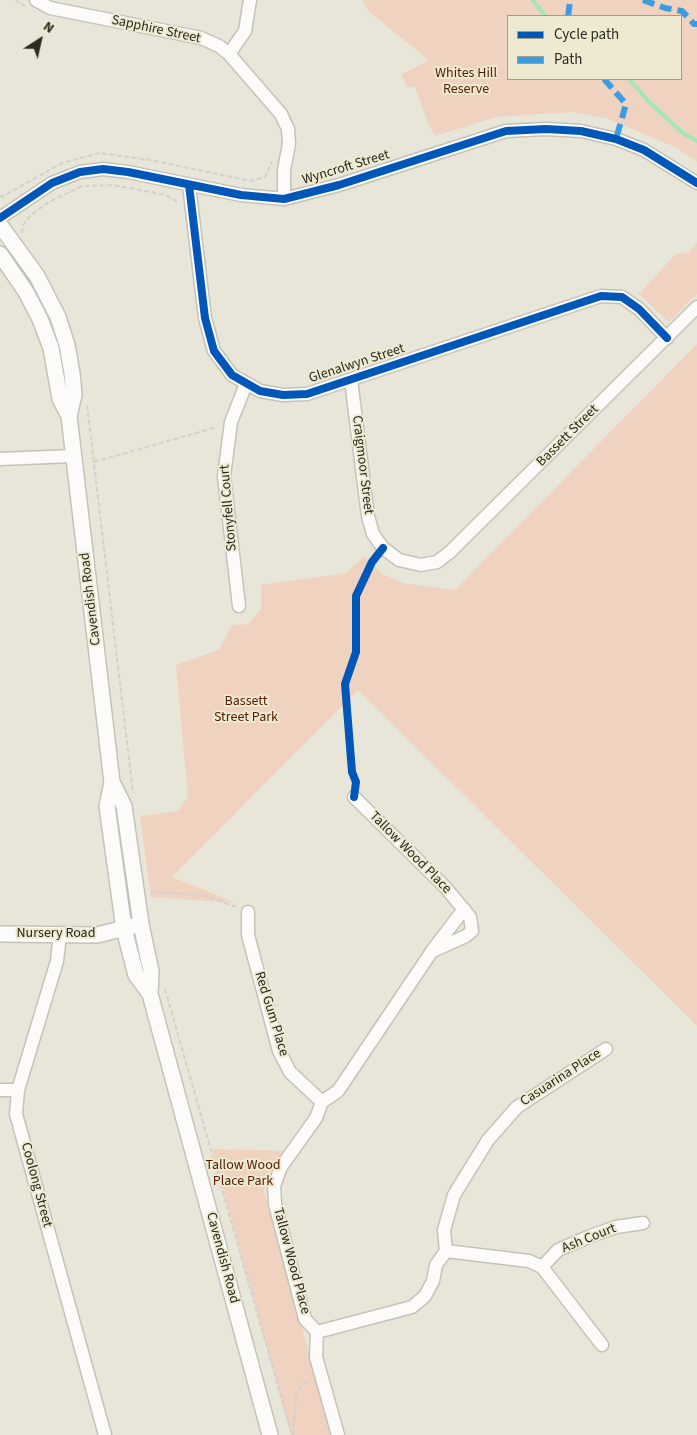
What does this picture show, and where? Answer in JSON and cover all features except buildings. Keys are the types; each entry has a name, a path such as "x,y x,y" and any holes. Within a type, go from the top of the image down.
{"main road":[{"name":"Cavendish Road","path":"0,225 37,276 58,317 67,346 74,396 69,416 73,456 112,782 107,806 124,929 136,975 150,994"},
{"name":"Cavendish Road","path":"0,254 26,292 40,319 51,348 60,399 69,416"},
{"name":"Cavendish Road","path":"112,782 124,806 141,924 152,971 150,994 270,1435"},
{"name":"Nursery Road","path":"0,934 96,934 141,924"}],"street":[{"path":"229,54 245,31 250,0"},
{"name":"Sapphire Street","path":"34,5 201,38 219,46 229,54 282,114 288,129 289,144 284,170 284,199"},
{"name":"Wyncroft Street","path":"0,218 52,183 80,172 114,170 262,198 284,199 339,185 506,131 546,129 581,131 616,139 644,150 697,183"},
{"name":"Glenalwyn Street","path":"189,184 205,318 214,351 232,375 260,390 307,394 600,296 622,297 639,309 667,338"},
{"name":"Bassett Street","path":"437,562 450,552 697,307"},
{"name":"Craigmoor Street","path":"351,380 368,516 373,534 383,548 399,560 421,564 437,562"},
{"name":"Stonyfell Court","path":"239,606 224,476 232,422 246,384"},
{"path":"0,459 73,456"},
{"name":"Tallow Wood Place","path":"354,797 446,888 464,909 473,924 472,931 466,936 432,951"},
{"name":"Tallow Wood Place","path":"317,1332 306,1319 275,1204 274,1186 281,1167 316,1118 322,1102 338,1091 432,951 464,909"},
{"name":"Red Gum Place","path":"248,912 248,935 279,1051 290,1072 322,1102"},
{"name":"Coolong Street","path":"60,935 57,961 18,1090 16,1114 105,1435"},
{"name":"Casuarina Place","path":"317,1332 412,1307 425,1296 433,1281 436,1265 446,1251 444,1230 454,1195 462,1179 501,1123 517,1107 606,1049"},
{"path":"0,1090 18,1090"},
{"name":"Ash Court","path":"542,1267 558,1250 588,1236 616,1226 643,1223"},
{"path":"446,1251 529,1262 542,1267 602,1345"},
{"path":"317,1332 316,1357 338,1435"}],"path":[{"path":"15,0 34,5"},
{"path":"0,196 2,197 62,163 99,154 150,160 251,181 265,177 274,155"},
{"path":"25,240 22,234 23,225 31,215 49,202 82,186 113,185 166,195 178,204 181,202"},
{"path":"86,405 134,796"},
{"path":"94,462 232,422"},
{"path":"148,898 147,892 203,895 248,912"},
{"path":"164,988 292,1435"},
{"path":"292,1435 296,1394 302,1384 321,1374"}],"green space":[{"name":"Whites Hill Reserve","path":"362,0 697,0 697,162 675,147 609,119 572,112 496,117 435,136 427,121 415,86 408,88 401,75 429,60 368,11"},
{"path":"697,243 697,294 669,322 639,294 676,254 688,253"},
{"name":"Bassett Street Park","path":"697,344 697,1026 358,690 172,877 236,903 151,897 140,816 178,811 188,797 176,665 219,650 232,625 248,624 261,609 261,585 346,573 364,556 381,573 403,583 455,590"},
{"name":"Tallow Wood Place Park","path":"212,1149 284,1151 270,1168 264,1192 332,1435 291,1435"}],"waterway":[{"path":"533,0 544,15"},
{"path":"630,80 650,103 684,134 697,141"}],"marked path":[{"path":"568,15 570,2 573,0"},
{"path":"643,0 665,8 682,11 694,24 697,24"},
{"path":"605,80 626,104 616,139"}],"cycle path":[{"path":"0,218 52,183 80,172 103,169 128,172 241,195 284,199 339,185 506,131 546,129 581,131 616,139 644,150 697,183"},
{"path":"189,185 205,318 214,351 232,375 260,391 283,395 307,394 601,296 622,297 639,309 667,338"},
{"path":"354,797 356,782 352,772 345,684 356,652 356,596 372,562 383,548"}]}
